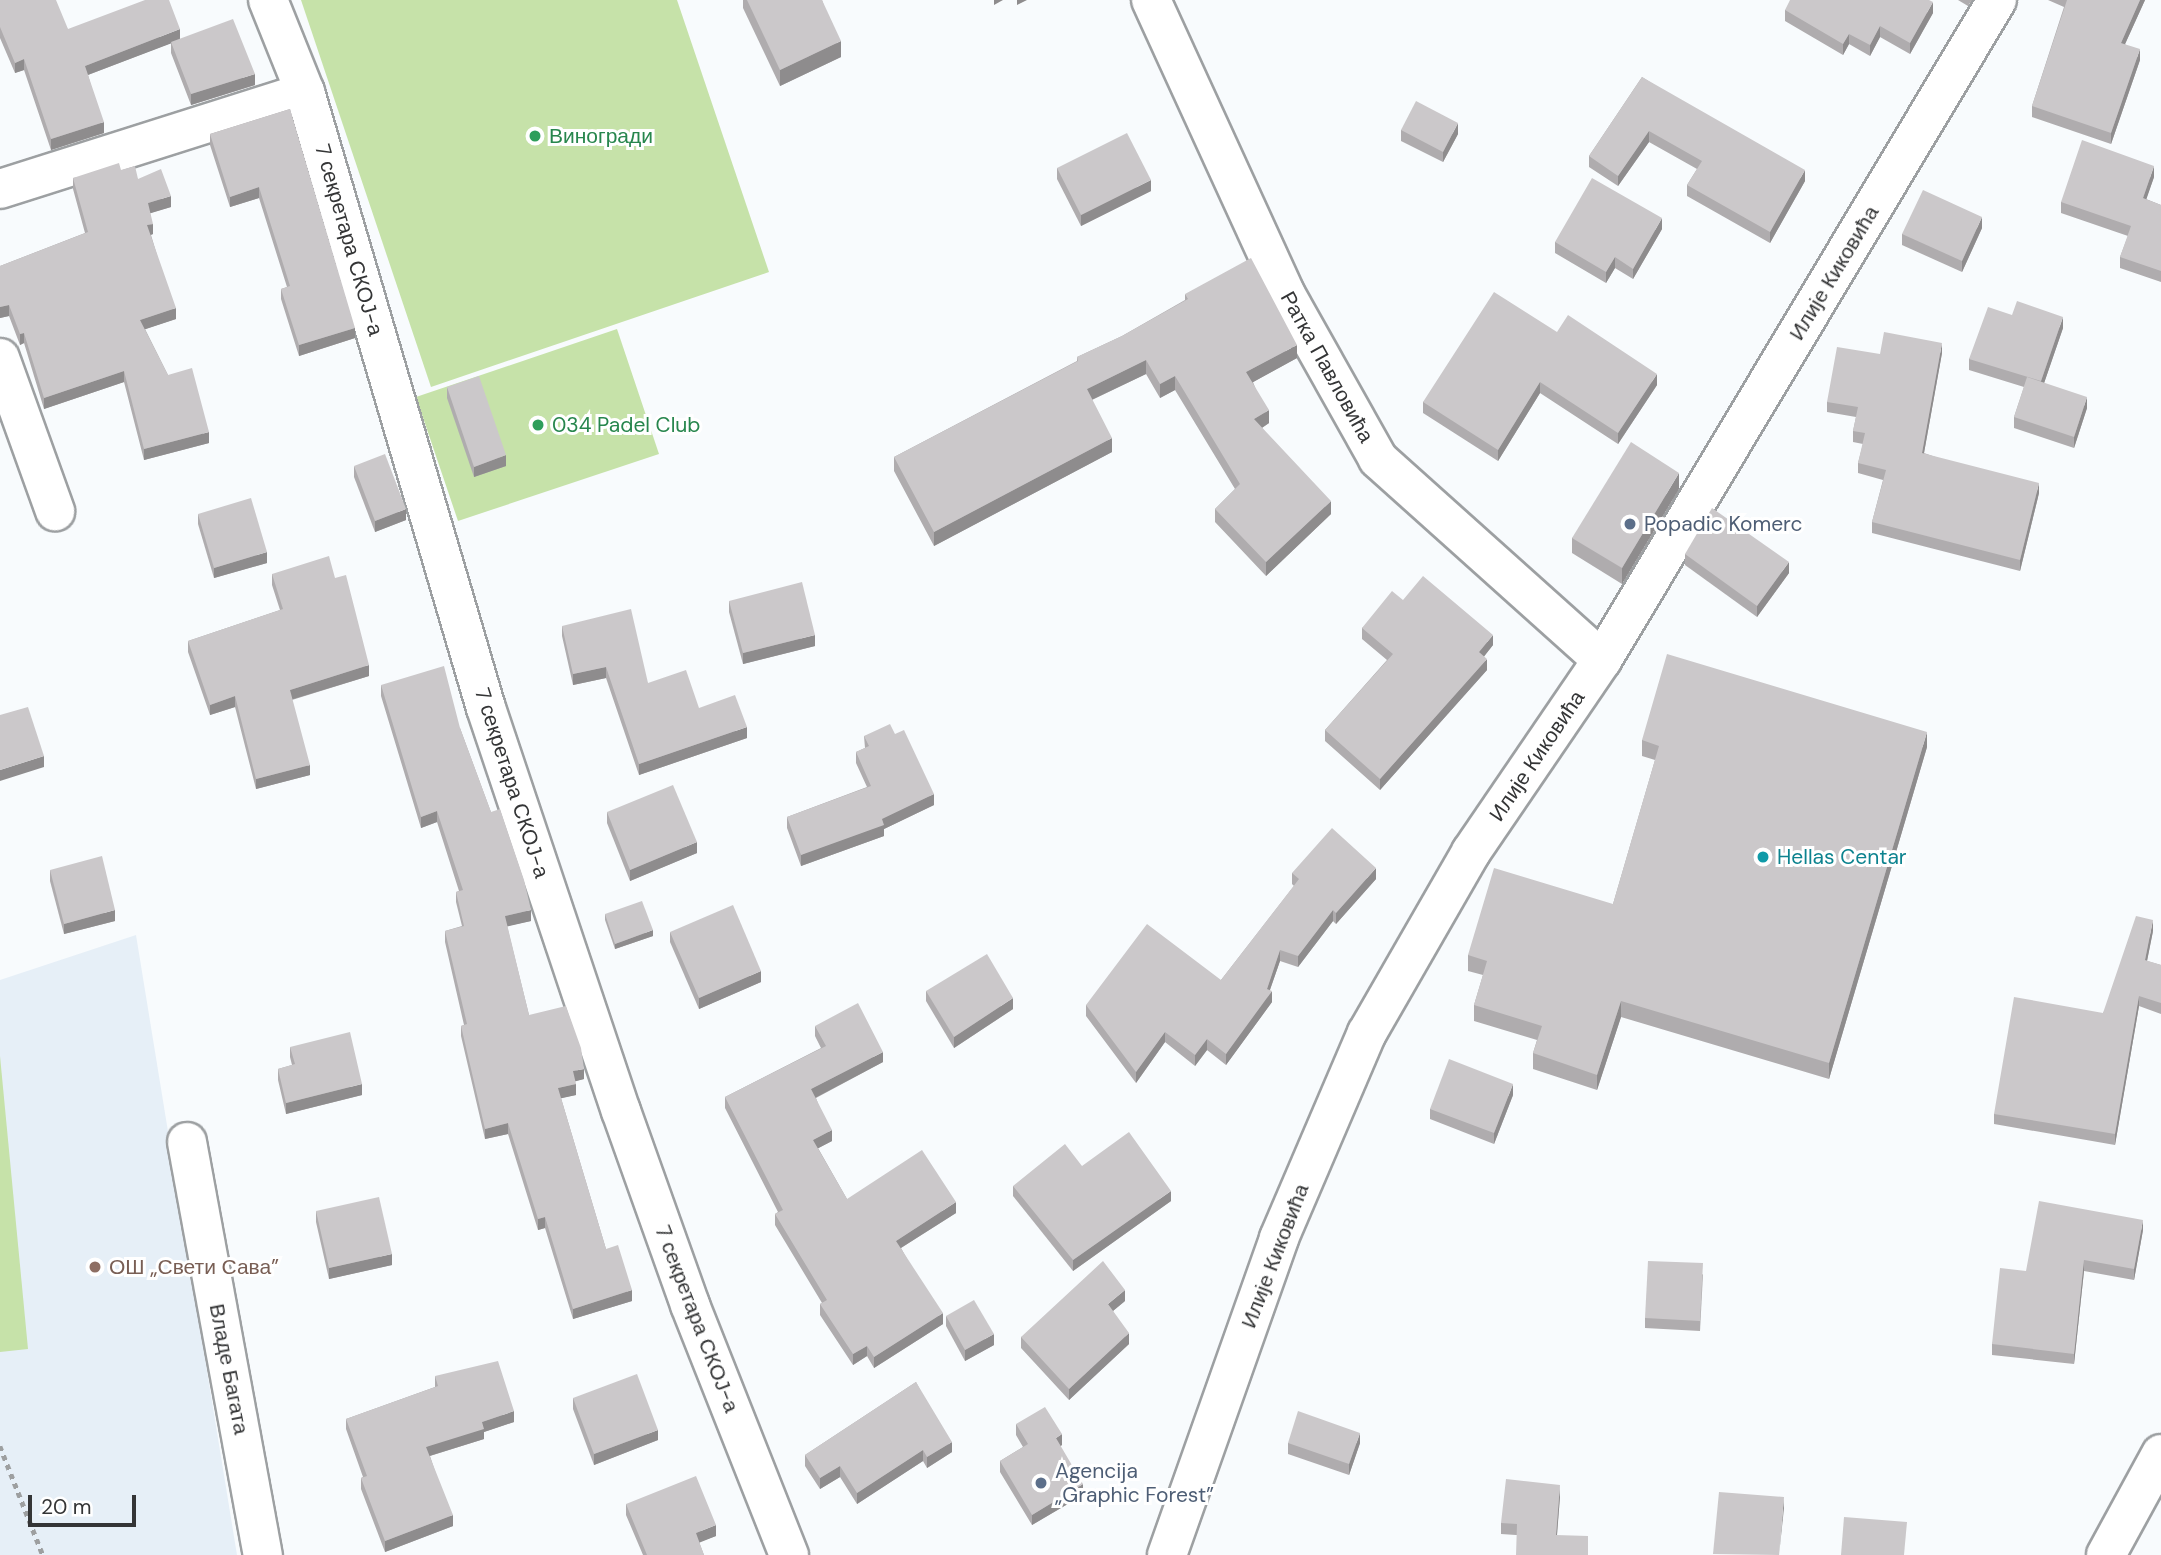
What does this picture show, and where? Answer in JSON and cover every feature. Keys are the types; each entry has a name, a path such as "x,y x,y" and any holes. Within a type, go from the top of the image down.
{"street":[{"name":"7 секретара СКОЈ-а","path":"268,0 305,92 486,708 685,1292 789,1555"},
{"name":"Ратка Павловића","path":"1151,0 1284,293 1378,459 1602,660"},
{"name":"Илије Киковића","path":"1167,1555 1279,1238 1367,1034 1471,852 1602,660 1997,0"},
{"path":"0,189 305,92"},
{"path":"0,358 55,511"},
{"name":"Владе Багата","path":"187,1142 263,1555"},
{"path":"2106,1555 2161,1454"}],"path":[{"path":"0,1446 43,1555"}],"shaded area":[{"name":"ОШ „Свети Сава”","path":"136,935 237,1555 0,1555 0,980"}],"green space":[{"name":"Виногради","path":"301,0 677,0 769,272 431,387"},
{"name":"034 Padel Club","path":"617,329 659,454 458,521 416,397"},
{"path":"0,1056 28,1349 0,1352"}],"building":[{"path":"0,0 56,0 68,29 145,0 169,0 180,29 85,66 104,122 51,139 24,59 15,63 0,27"},
{"path":"747,0 822,0 841,41 780,70"},
{"path":"1790,0 1933,2 1910,43 1880,26 1870,45 1849,34 1843,44 1785,10"},
{"path":"2067,0 2140,0 2121,43 2140,49 2111,133 2032,106"},
{"path":"233,19 255,74 191,94 171,42"},
{"path":"1642,77 1805,170 1770,232 1687,185 1702,161 1649,131 1618,176 1589,156"},
{"path":"1416,101 1458,123 1443,152 1401,130"},
{"path":"290,109 355,328 299,345 281,289 290,286 259,187 230,197 210,134"},
{"path":"1127,133 1151,180 1081,215 1057,168"},
{"path":"2082,140 2154,166 2143,198 2161,205 2161,271 2120,257 2131,226 2061,202"},
{"path":"119,163 121,170 135,166 138,179 161,169 171,196 148,203 153,224 147,225 176,308 140,320 168,375 192,368 209,432 144,449 124,371 44,398 24,333 20,334 9,305 0,307 0,266 88,232 73,178"},
{"path":"1592,178 1662,218 1633,269 1615,257 1606,272 1555,242"},
{"path":"1923,190 1982,217 1962,261 1902,234"},
{"path":"1251,258 1297,345 1246,372 1269,410 1254,419 1331,501 1266,562 1215,509 1240,484 1175,376 1160,384 1146,360 1087,389 1112,438 934,532 894,457 1078,361 1077,357 1122,336 1188,299 1185,294"},
{"path":"1494,292 1557,332 1568,315 1657,374 1618,433 1540,382 1498,450 1423,402"},
{"path":"2017,301 2063,317 2041,381 1969,359 1988,307 2012,315"},
{"path":"1884,332 1942,343 1922,453 2039,483 2020,560 1872,522 1886,470 1858,463 1865,433 1853,431 1858,407 1827,402 1837,347 1880,354"},
{"path":"479,376 506,455 474,467 447,387"},
{"path":"2027,377 2087,397 2074,437 2014,417"},
{"name":"Popadic Komerc","path":"1631,442 1679,473 1622,568 1572,538"},
{"path":"385,454 406,509 375,521 354,466"},
{"path":"251,498 267,552 214,568 198,514"},
{"path":"1712,508 1789,562 1757,606 1685,554"},
{"path":"329,556 335,578 346,575 369,665 290,690 310,765 256,779 235,696 210,705 188,641 283,609 272,574"},
{"path":"1423,576 1493,635 1479,652 1487,659 1380,779 1325,730 1393,654 1362,628 1392,591 1403,600"},
{"path":"802,582 815,635 743,653 729,601"},
{"path":"631,609 648,683 686,670 699,708 735,695 747,727 639,764 606,667 573,674 562,626"},
{"name":"Hellas Centar","path":"1667,654 1927,732 1829,1063 1621,1001 1597,1075 1533,1053 1542,1026 1474,1005 1487,961 1468,955 1494,868 1613,904 1659,746 1642,740"},
{"path":"444,666 460,728 491,812 500,809 524,880 531,910 505,916 529,1015 566,1006 581,1048 584,1069 573,1071 576,1084 558,1088 606,1249 618,1245 632,1290 573,1309 545,1217 538,1219 508,1123 485,1129 461,1026 467,1024 445,931 464,926 456,892 463,890 437,811 421,817 381,685"},
{"path":"28,707 44,756 0,770 0,715"},
{"path":"890,724 895,734 904,730 934,794 882,819 884,825 801,855 787,817 871,786 856,752 869,746 864,736"},
{"path":"673,785 697,842 630,870 607,812"},
{"path":"1332,828 1376,868 1336,913 1333,910 1298,956 1280,950 1267,989 1272,991 1226,1054 1207,1039 1195,1055 1165,1032 1136,1072 1086,1005 1147,924 1221,980 1299,879 1292,873"},
{"path":"102,856 115,910 64,924 50,870"},
{"path":"642,901 653,930 615,944 605,914"},
{"path":"733,905 761,971 699,998 670,932"},
{"path":"2136,916 2153,920 2145,960 2161,965 2161,1003 2139,996 2115,1134 1994,1114 2014,997 2103,1013"},
{"path":"987,954 1013,998 954,1037 926,991"},
{"path":"858,1003 883,1052 811,1089 832,1130 813,1140 847,1199 922,1150 956,1202 896,1241 943,1313 874,1357 867,1346 853,1354 820,1304 827,1300 775,1214 783,1210 725,1097 826,1046 815,1026"},
{"path":"350,1032 362,1084 286,1103 278,1069 295,1064 290,1047"},
{"path":"1449,1059 1513,1084 1494,1133 1430,1109"},
{"path":"1129,1132 1171,1191 1073,1260 1013,1186 1065,1144 1082,1166"},
{"path":"379,1197 392,1254 329,1268 316,1211"},
{"path":"2039,1201 2143,1220 2134,1269 2084,1260 2074,1354 1992,1344 2000,1268 2026,1271"},
{"path":"1103,1261 1125,1290 1108,1304 1129,1333 1069,1389 1021,1337"},
{"path":"1648,1261 1703,1263 1700,1321 1645,1318"},
{"path":"974,1300 994,1334 965,1350 946,1316"},
{"path":"498,1361 514,1411 482,1422 484,1429 426,1447 453,1515 385,1541 361,1478 367,1476 346,1419 438,1386 435,1376"},
{"path":"637,1374 658,1430 594,1454 573,1398"},
{"path":"916,1382 952,1442 927,1457 923,1450 857,1493 840,1466 820,1478 805,1455"},
{"name":"Agencija „Graphic Forest”","path":"1045,1407 1062,1434 1056,1438 1083,1484 1032,1515 1000,1461 1028,1444 1016,1424"},
{"path":"1298,1411 1360,1433 1349,1464 1288,1443"},
{"path":"696,1476 716,1525 696,1533 704,1555 647,1555 626,1504"},
{"path":"1506,1479 1560,1485 1556,1535 1588,1536 1588,1555 1516,1555 1517,1524 1501,1523"},
{"path":"1719,1492 1784,1497 1779,1555 1713,1554"},
{"path":"1844,1517 1907,1522 1904,1555 1841,1555"}],"place":[{"name":"Виногради","path":"535,136"},
{"name":"034 Padel Club","path":"538,425"},
{"name":"Popadic Komerc","path":"1630,524"},
{"name":"Hellas Centar","path":"1763,857"},
{"name":"ОШ „Свети Сава”","path":"95,1267"},
{"name":"Agencija „Graphic Forest”","path":"1041,1483"}]}
